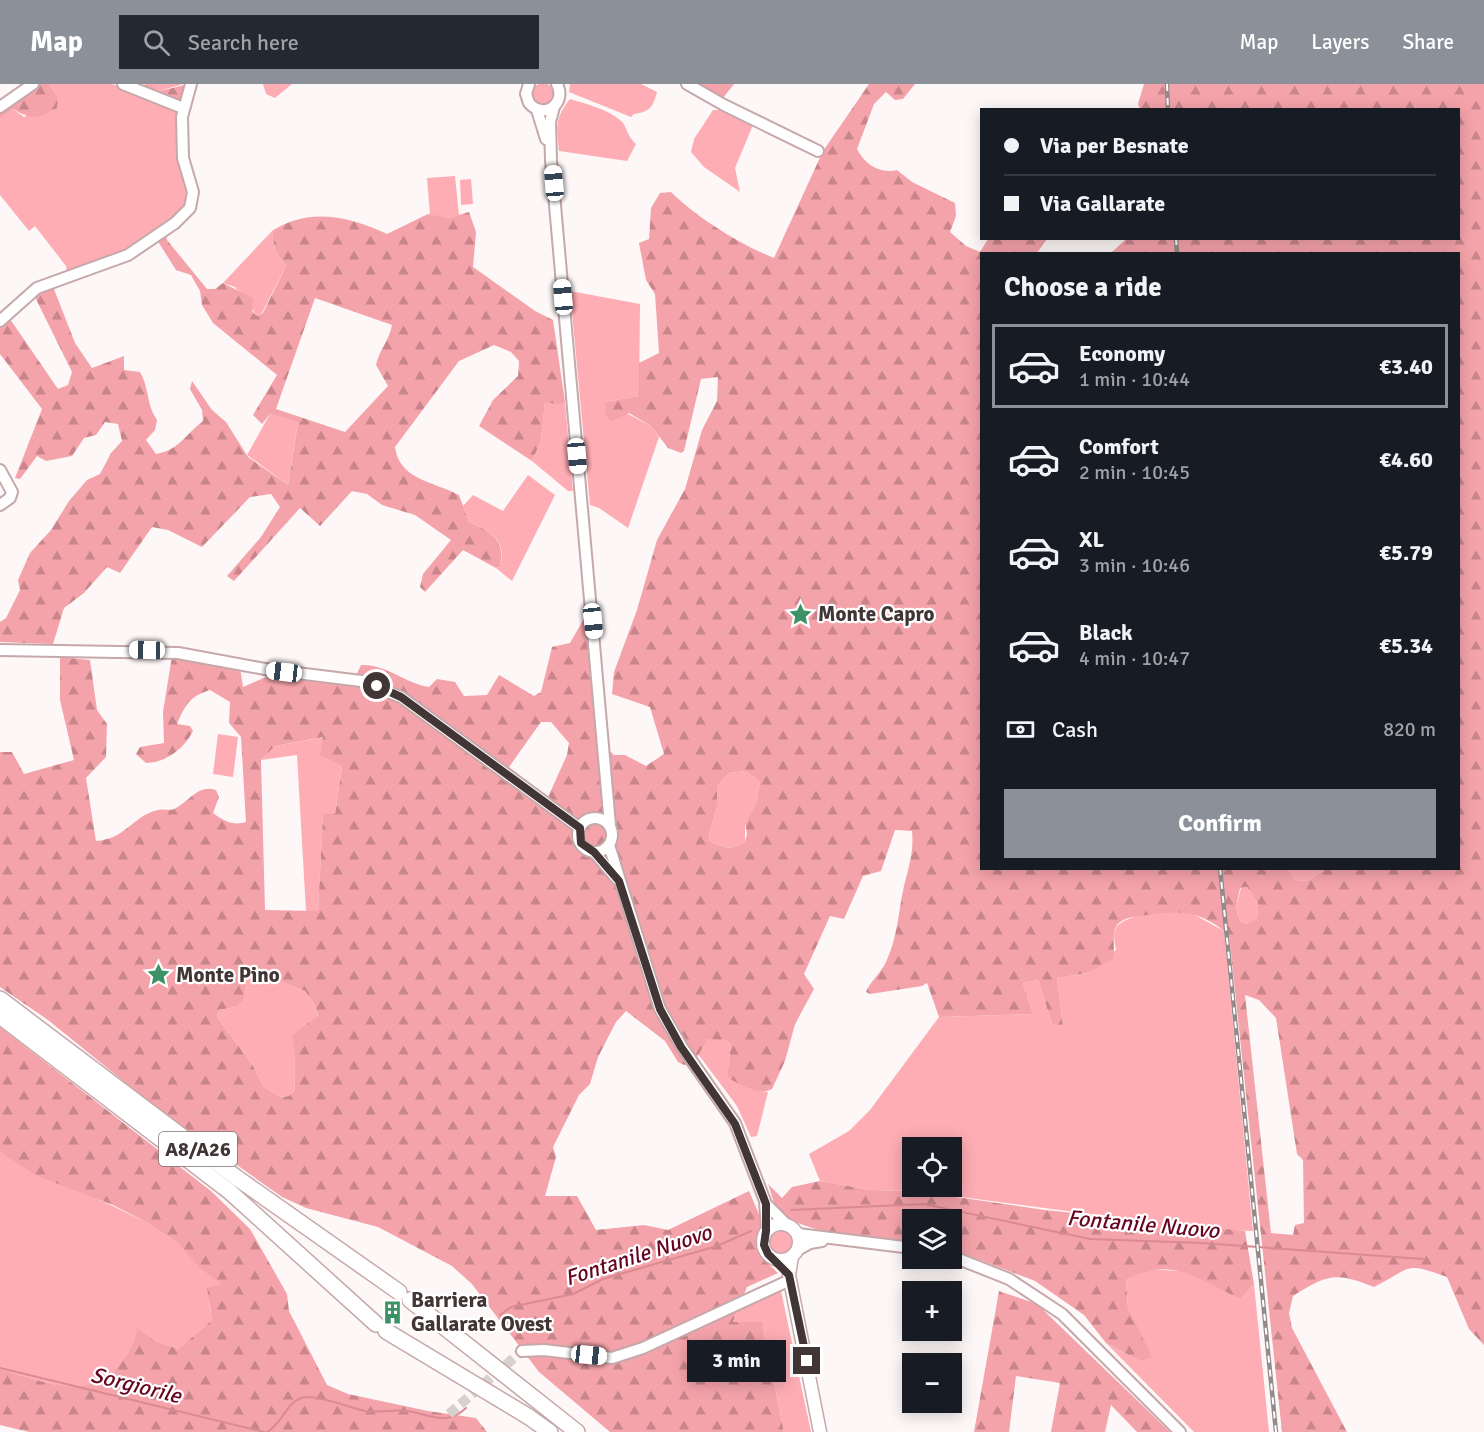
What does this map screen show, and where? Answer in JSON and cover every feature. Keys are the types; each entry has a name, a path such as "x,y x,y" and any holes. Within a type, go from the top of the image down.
{"highway":[{"name":"A8/A26","path":"0,999 237,1178 405,1296 577,1432"},
{"name":"A8/A26","path":"0,1016 229,1191 381,1328 530,1417 550,1432"}],"main road":[{"path":"789,1277 764,1245 766,1231 775,1225 786,1224 798,1234 789,1277 820,1432"},
{"path":"772,1258 786,1259 795,1253"}],"street":[{"path":"0,107 33,84"},
{"path":"123,84 183,108"},
{"path":"0,321 37,288 128,255 183,216 190,208 193,192 183,159 183,108 191,84"},
{"path":"518,84 527,89 528,104 537,110 546,111 554,107"},
{"path":"557,84 560,94 550,122 551,160 602,713 606,793 612,832 609,845 660,1009 681,1047 735,1124 766,1204 766,1231"},
{"path":"687,84 724,105 818,151"},
{"path":"537,110 551,160"},
{"path":"0,470 12,492 10,498 0,505"},
{"path":"0,650 178,653 265,669 342,678 377,686 401,697 580,828"},
{"path":"596,818 606,793"},
{"path":"610,825 596,818 589,819 580,828 581,843 594,852 619,881"},
{"path":"594,852 603,850 609,845"},
{"path":"766,1204 786,1224"},
{"path":"798,1234 828,1240 902,1247"},
{"path":"795,1253 810,1243 828,1240"},
{"path":"962,1260 1009,1279 1062,1314 1180,1432"},
{"path":"522,1351 544,1350 612,1358 643,1348 789,1277"}],"shaded area":[{"path":"543,83 551,86 554,94 551,102 543,105 535,102 532,94 535,86"},
{"path":"49,84 112,84 181,109 191,200 163,226 134,245 67,273 66,266 35,226 29,231 0,195 0,119 13,109 24,117 58,97"},
{"path":"144,84 183,84 160,91"},
{"path":"263,84 292,84 275,98 266,94"},
{"path":"570,84 641,84 657,92 650,108 631,117 569,92"},
{"path":"570,99 603,110 623,123 636,144 627,161 559,151 559,118"},
{"path":"713,110 720,110 753,125 735,168 740,192 704,167 691,152 694,139"},
{"path":"455,176 459,215 448,218 430,215 427,178"},
{"path":"471,179 473,204 461,205 460,180"},
{"path":"272,231 275,251 286,266 262,313 257,316 235,287 223,283"},
{"path":"570,291 640,304 639,396 605,402 651,426 659,437 628,528 599,508 590,505"},
{"path":"545,401 560,405 565,402 573,491 568,491 532,461 541,441"},
{"path":"270,414 298,421 288,485 247,455"},
{"path":"528,475 555,495 512,581 496,568 500,567 502,558 496,538 485,529 469,522 463,506 473,495 503,511"},
{"path":"218,734 238,737 233,777 213,774"},
{"path":"324,737 342,766 335,814 323,815 318,912 306,911 297,755 261,760 275,746"},
{"path":"745,771 760,782 756,803 745,823 745,842 736,847 724,847 710,841 709,835 717,807 717,786 729,773"},
{"path":"1287,870 1324,870 1308,881 1295,880"},
{"path":"1247,887 1258,904 1257,920 1247,924 1240,921 1236,908 1241,888"},
{"path":"1176,911 1193,914 1224,931 1253,1231 1204,1229 961,1197 962,1137 902,1137 902,1191 871,1190 820,1181 809,1154 849,1131 870,1110 939,1017 1033,1014 1023,983 1038,980 1052,1024 1063,1026 1057,978 1087,973 1116,950 1114,933 1118,925 1141,915"},
{"path":"257,973 305,991 314,1004 318,1017 293,1035 295,1090 289,1096 281,1097 264,1087 252,1064 217,1017 219,1010 235,1007 246,980"},
{"path":"713,1037 726,1040 731,1045 727,1076 755,1090 768,1092 757,1136 751,1137 737,1106 698,1054 708,1039"},
{"path":"0,1152 146,1222 178,1243 223,1284 209,1303 212,1320 178,1349 154,1340 137,1329 130,1349 118,1366 106,1377 92,1384 77,1387 62,1386 0,1369"},
{"path":"780,1229 789,1232 792,1241 789,1250 780,1253 771,1250 768,1241 771,1232"},
{"path":"1145,1269 1180,1271 1204,1279 1241,1299 1254,1284 1269,1432 1194,1432 1106,1343 1140,1361 1138,1330 1128,1308 1126,1280"},
{"path":"781,1291 811,1432 784,1432 762,1322 733,1322 739,1308"}],"green space":[{"path":"38,84 49,84 58,97 57,108 35,117 13,109 0,119 0,110"},
{"path":"129,84 150,85 160,91 189,84 182,104"},
{"path":"694,84 734,84 723,98 716,98"},
{"path":"869,84 915,84 903,99 895,100 886,92 874,104 857,149 864,160 874,167 885,171 897,170 912,182 955,203 956,216 950,232 966,246 980,252 980,870 1288,870 1295,880 1308,881 1324,870 1460,870 1460,252 1112,252 1125,240 1460,240 1460,108 1140,108 1138,104 1144,84 1484,84 1484,1345 1469,1329 1447,1277 1422,1269 1402,1271 1374,1287 1341,1277 1332,1278 1315,1283 1293,1296 1289,1313 1292,1328 1347,1432 1282,1432 1229,935 1218,926 1198,916 1166,913 1132,917 1119,923 1114,935 1113,959 1087,973 1057,978 1063,1026 1052,1024 1038,980 1023,983 1033,1014 939,1017 927,983 922,986 870,994 866,992 890,953 911,859 912,831 895,830 881,871 863,876 844,919 830,916 804,974 814,989 795,1024 785,1061 772,1089 762,1091 751,1089 727,1076 731,1045 726,1040 708,1039 694,1062 684,1065 678,1062 665,1041 626,1011 616,1022 598,1057 590,1084 579,1095 553,1147 556,1157 545,1196 577,1196 596,1230 644,1225 668,1230 749,1191 761,1219 759,1255 778,1273 747,1287 733,1322 762,1322 784,1432 610,1432 539,1372 472,1284 452,1266 378,1227 306,1208 282,1197 158,1109 48,1020 0,987 0,752 12,752 24,774 74,760 60,700 60,657 90,660 97,710 107,724 106,757 86,778 96,841 115,836 149,813 174,809 205,789 216,790 219,797 213,813 229,822 246,822 241,737 229,723 230,702 210,690 198,695 186,706 177,724 190,726 193,731 185,744 160,761 146,763 136,754 140,747 164,743 163,712 172,656 240,668 243,687 268,676 351,686 361,665 370,665 429,687 437,679 455,682 464,696 487,695 499,675 534,696 541,692 552,647 570,643 586,615 597,713 596,738 614,755 625,755 646,766 664,754 650,707 612,694 614,672 637,610 657,540 685,489 702,430 717,401 718,377 701,379 684,451 681,453 668,448 651,426 629,413 612,421 606,416 605,402 639,396 639,363 659,353 655,294 646,280 639,243 649,239 651,208 660,193 671,192 720,230 774,258 823,151","holes":["541,722 551,722 569,743 567,755 548,797 509,767","323,737 320,755 342,766 335,814 323,814 318,911 265,910 261,760 275,746","745,771 760,782 756,803 745,823 747,834 745,842 736,847 724,847 710,841 709,835 717,807 717,786 729,773","1247,887 1258,904 1257,919 1247,924 1240,921 1236,908 1240,888","257,973 305,991 314,1004 318,1016 292,1035 295,1090 289,1096 281,1097 264,1087 252,1064 217,1017 219,1010 235,1007 243,1000 246,980","1245,995 1259,1000 1276,1018 1297,1154 1303,1160 1304,1223 1295,1225 1293,1235 1271,1233"]},
{"path":"469,212 476,232 473,267 535,311 553,320 565,402 560,405 545,402 541,441 532,461 479,426 493,400 518,376 519,361 511,352 494,345 459,361 395,447 403,467 411,473 459,495 469,522 484,529 499,544 500,567 496,568 463,550 425,592 420,587 423,574 451,540 415,515 382,505 367,494 352,491 320,526 300,508 234,581 227,576 261,537 280,507 271,494 250,497 202,547 168,530 152,527 120,573 107,567 84,593 64,608 53,644 0,642 0,622 6,618 20,590 18,580 30,553 51,530 69,501 87,480 100,474 111,453 122,441 118,424 105,422 96,435 84,438 72,456 46,461 37,456 20,479 15,478 42,409 0,354 0,326 10,319 58,389 68,385 72,372 34,295 52,284 75,343 92,368 124,356 124,370 140,372 157,420 155,430 146,440 156,454 171,449 203,421 202,410 190,389 192,381 212,410 226,422 248,457 288,485 298,422 270,414 262,424 253,415 277,375 213,323 202,305 200,291 191,275 176,270 157,240 166,232 167,240 207,289 215,289 223,283 253,298 252,311 257,316 263,313 286,266 275,251 272,231 300,219 329,217 358,223 387,234 428,214 448,218","holes":["315,298 392,325 376,365 388,386 345,432 276,409"]},
{"path":"987,240 1046,240 1038,252 980,252"},
{"path":"0,1027 211,1191 250,1229 287,1294 289,1311 327,1385 348,1394 428,1411 476,1418 487,1432 29,1432 0,1425 0,1369 62,1386 92,1384 106,1377 118,1366 130,1348 137,1328 154,1340 178,1349 212,1320 207,1288 222,1284 201,1269 178,1243 146,1222 113,1205 35,1175 0,1152"},
{"path":"820,1181 871,1190 902,1191 902,1197 956,1197 1045,1210 1245,1231 1254,1284 1241,1299 1199,1278 1172,1270 1158,1269 1126,1280 1128,1308 1152,1357 1140,1361 1106,1343 1084,1315 1035,1281 962,1253 962,1209 902,1209 902,1242 859,1237 818,1230 785,1216 776,1206 768,1184 782,1198 792,1187"},
{"path":"999,1291 1037,1304 1170,1432 1137,1432 1111,1405 1105,1432 1051,1432 1060,1383 1016,1376 1009,1432 974,1432"}],"waterway":[{"name":"Fontanile Nuovo","path":"791,1210 924,1204 1090,1239 1202,1243 1423,1259"},
{"name":"Fontanile Nuovo","path":"500,1315 511,1307 573,1294 603,1279 717,1246 751,1231"},
{"name":"Sorgiorile","path":"0,1368 264,1432"},
{"name":"Fontanile Nuovo","path":"267,1432 290,1406 300,1398 307,1397 329,1400 365,1411 402,1411 438,1418 452,1417 466,1408"}],"tunnel":[{"path":"449,1414 522,1351"}],"railway":[{"path":"1167,84 1168,108"},
{"path":"1176,240 1177,252"},
{"path":"1220,870 1276,1432"}],"place":[{"name":"Monte Capro","path":"800,614"},
{"name":"Monte Pino","path":"158,975"},
{"name":"Barriera Gallarate Ovest","path":"393,1312"}],"route":[{"path":"377,686 401,697 580,828 579,838 584,848 594,852 619,881 660,1009 681,1047 735,1124 755,1171 766,1204 766,1231 763,1240 765,1250 789,1275 807,1361"}]}
